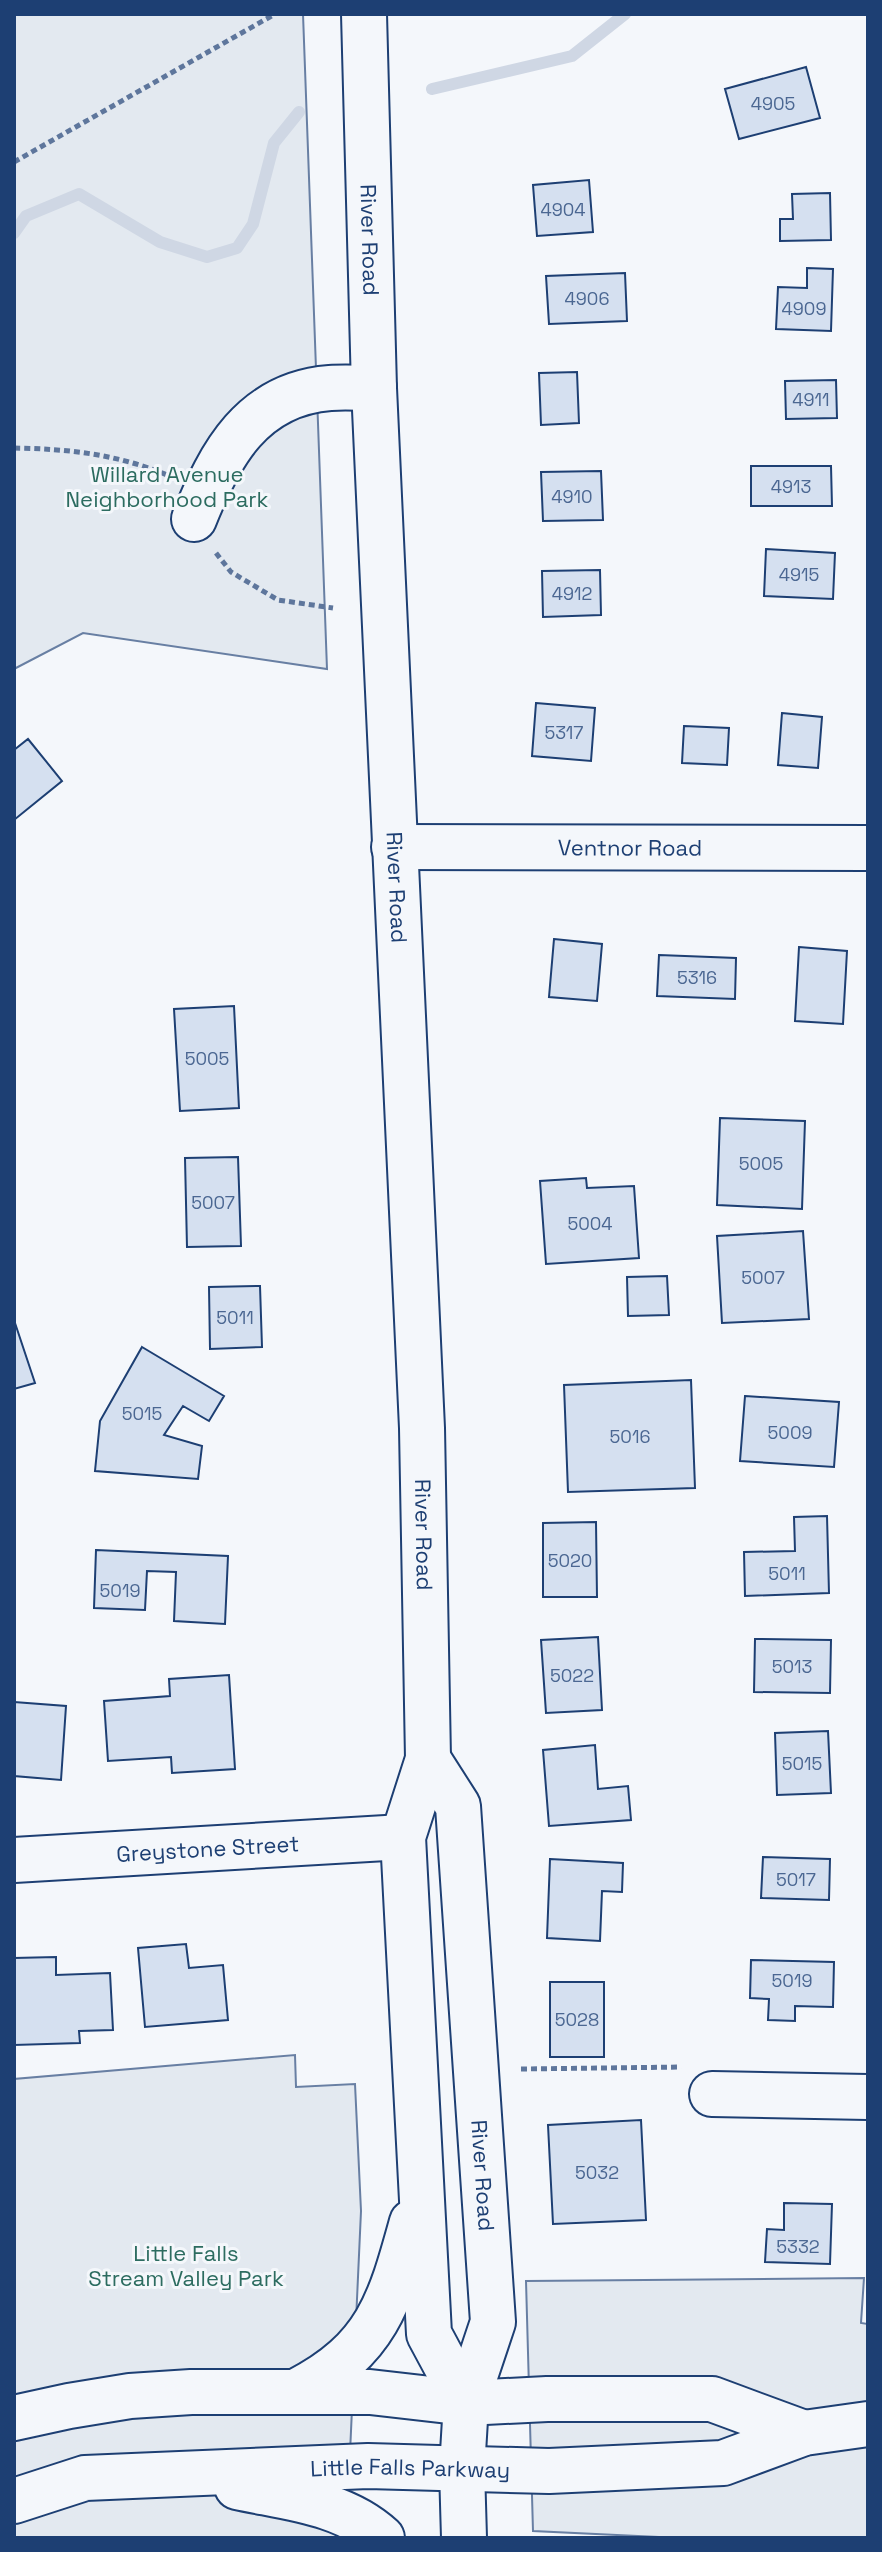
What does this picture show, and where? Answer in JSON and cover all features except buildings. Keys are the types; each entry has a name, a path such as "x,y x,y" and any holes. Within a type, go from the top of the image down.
{"main road":[{"name":"River Road","path":"364,14 374,388 422,1428 428,1759 403,1837 429,2334 466,2403"},
{"path":"200,505 226,450 248,423 280,401 327,388 374,388"},
{"name":"Ventnor Road","path":"394,847 868,848"},
{"name":"River Road","path":"428,1759 458,1806 493,2322 466,2403 462,2469 464,2538"},
{"path":"403,1837 443,1865 452,2003 477,2057"},
{"name":"Greystone Street","path":"14,1860 403,1837"},
{"path":"712,2094 868,2097"},
{"path":"297,2391 338,2366 356,2350 373,2328 387,2305 397,2278 422,2186"},
{"name":"Little Falls Parkway","path":"14,2418 130,2396 191,2392 370,2392 466,2403 547,2399 712,2399 804,2433"},
{"name":"Little Falls Parkway","path":"14,2501 85,2478 368,2466 549,2471 723,2463 804,2433 868,2424"},
{"path":"180,2474 336,2509 353,2516 382,2538"}],"path":[{"path":"14,162 275,14"},
{"path":"14,448 60,448 123,458 200,505 206,540 231,572 278,600 333,608"},
{"path":"521,2069 679,2066 712,2094"}],"green space":[{"name":"Willard Avenue Neighborhood Park","path":"14,14 303,14 327,669 83,633 14,669"},
{"name":"Little Falls Stream Valley Park","path":"295,2055 296,2087 355,2084 361,2211 347,2519 371,2538 14,2538 14,2079"},
{"path":"864,2278 861,2323 868,2324 868,2538 680,2538 533,2531 526,2281"}],"waterway":[{"path":"432,89 572,56 625,14"},
{"path":"14,233 26,216 79,194 160,242 207,257 237,248 253,224 274,143 299,112"}]}
